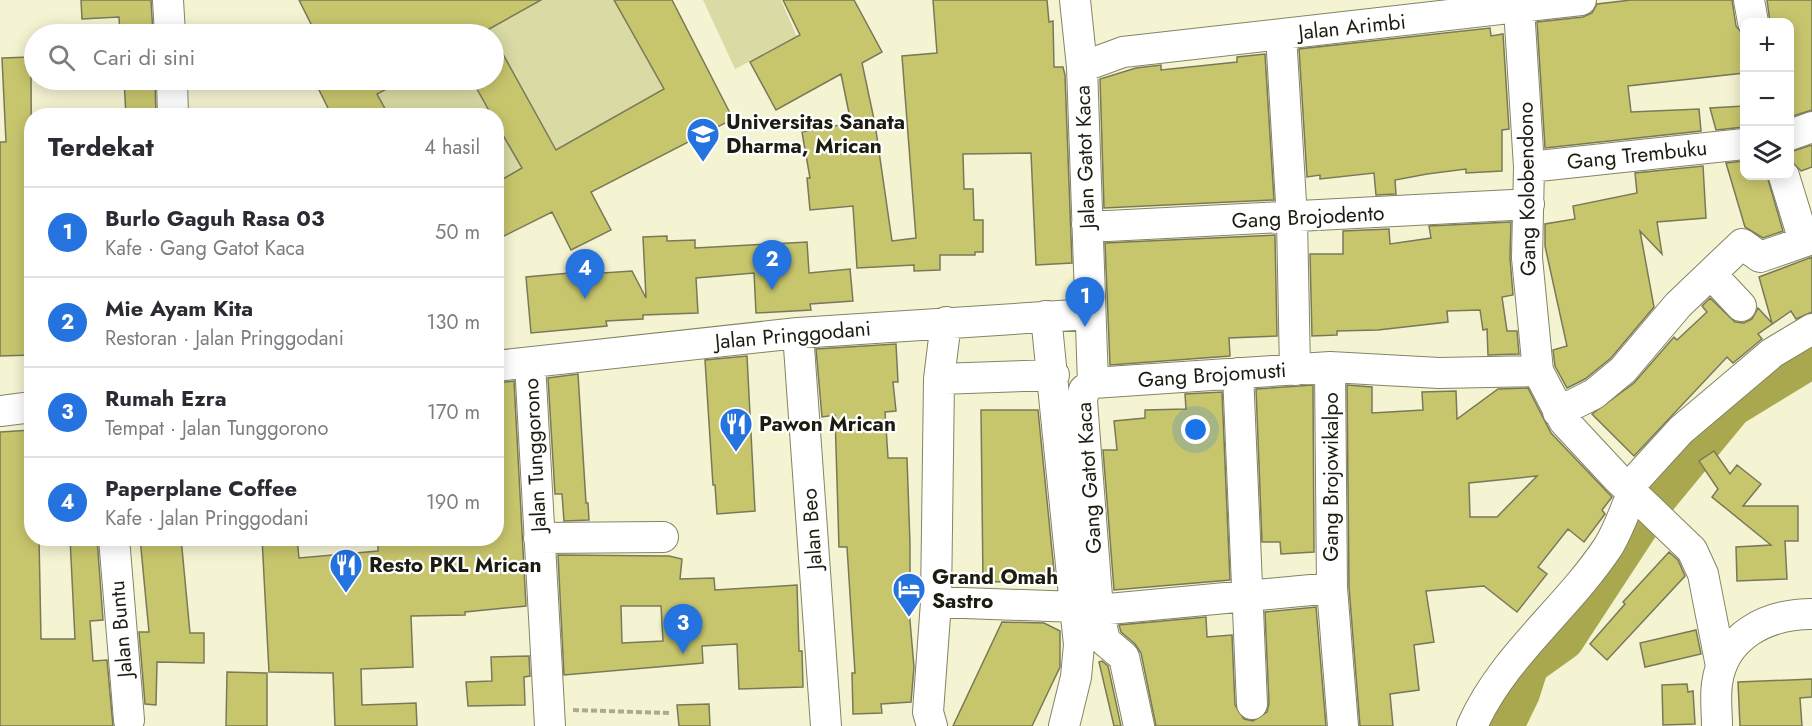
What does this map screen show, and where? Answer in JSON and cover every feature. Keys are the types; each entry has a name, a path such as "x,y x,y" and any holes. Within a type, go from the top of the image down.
{"street":[{"path":"168,0 169,24"},
{"name":"Jalan Arimbi","path":"1082,67 1123,52 1581,0"},
{"path":"1749,0 1752,18"},
{"path":"1076,6 1123,52"},
{"name":"Jalan Gatot Kaca","path":"1076,6 1082,67 1090,314"},
{"name":"Gang Kolobendono","path":"1519,8 1530,167 1527,258 1538,371"},
{"path":"1281,34 1293,219 1295,370"},
{"path":"172,90 173,108"},
{"path":"1794,134 1812,127"},
{"name":"Gang Trembuku","path":"1530,167 1740,144"},
{"path":"1558,412 1594,394 1623,370 1678,305 1742,243 1760,257 1808,240 1786,180"},
{"name":"Gang Brojodento","path":"1087,224 1108,226 1293,219 1529,204"},
{"path":"1711,274 1741,306"},
{"name":"Jalan Pringgodani","path":"504,365 798,333 1090,314"},
{"name":"Gang Gatot Kaca","path":"1087,609 1082,401 1084,390 1093,383 1090,314"},
{"path":"1046,316 1087,609 1079,645 1076,677 1064,726"},
{"path":"932,726 928,712 936,602 939,379 946,322"},
{"path":"1472,726 1506,670 1600,559 1617,530 1630,491 1681,430 1772,353 1812,329"},
{"name":"Jalan Beo","path":"798,333 826,726"},
{"name":"Jalan Tunggorono","path":"530,363 550,717"},
{"name":"Gang Brojomusti","path":"1093,383 1330,367 1439,373 1538,371"},
{"name":"Gang Brojowikalpo","path":"1330,367 1332,588 1343,726"},
{"path":"1538,371 1558,412 1630,491 1692,550 1703,574 1721,666"},
{"path":"1238,373 1252,704"},
{"path":"939,379 1054,375"},
{"path":"0,411 24,408"},
{"path":"539,537 663,537"},
{"name":"Jalan Buntu","path":"115,546 129,720"},
{"path":"936,602 1087,609 1332,588"},
{"path":"1087,609 1105,640 1124,657 1139,726"},
{"path":"1717,726 1717,685 1721,666 1728,651 1746,633 1766,621 1812,614"}],"path":[{"path":"550,717 669,714"}],"green space":[{"path":"541,0 614,0 664,89 556,150 504,56 504,24 498,24"},
{"path":"703,0 781,0 797,37 735,69"},
{"path":"384,90 478,90 488,108 385,108 377,94"},
{"path":"504,137 522,168 504,179"}],"building":[{"path":"81,0 151,0 152,24 119,24 119,17 82,19"},
{"path":"299,0 541,0 498,24 311,24"},
{"path":"614,0 672,0 733,119 591,192 611,230 571,250 552,212 504,236 504,178 522,168 504,137 504,108 488,108 478,90 504,90 504,56 556,150 664,89"},
{"path":"783,0 854,0 882,52 862,63 875,124 892,241 916,238 902,56 937,53 933,0 1047,0 1049,22 1053,21 1054,67 1063,67 1065,75 1072,263 1036,265 1031,153 963,154 964,189 973,189 974,220 983,220 983,252 975,252 975,255 940,255 940,270 914,271 914,265 857,268 853,206 810,210 807,178 810,178 802,132 851,123 841,74 776,110 750,62 800,35"},
{"path":"1631,0 1732,0 1736,26 1740,31 1740,73 1628,86 1631,112 1699,109 1701,131 1545,148 1537,22 1583,17 1592,13 1597,4"},
{"path":"1767,0 1812,0 1812,110 1794,116 1794,18 1769,18"},
{"path":"1490,28 1491,36 1503,34 1509,129 1502,130 1502,171 1466,173 1466,169 1395,180 1396,194 1376,195 1374,173 1320,179 1320,175 1307,177 1299,49"},
{"path":"1265,54 1274,200 1104,208 1100,79 1136,68 1161,65 1161,70 1237,62 1237,57"},
{"path":"24,57 24,90 31,90 31,108 24,108 24,355 0,356 0,142 6,142 2,58"},
{"path":"125,90 155,90 156,108 126,108"},
{"path":"319,90 384,90 377,94 385,108 328,108"},
{"path":"1740,106 1740,127 1716,130 1710,108"},
{"path":"1812,145 1812,167 1801,171 1794,164 1794,151"},
{"path":"1740,161 1740,180 1768,180 1783,231 1763,238 1745,227 1726,163"},
{"path":"1703,166 1706,218 1657,222 1662,254 1640,231 1654,307 1611,358 1585,379 1567,388 1555,366 1553,350 1567,346 1545,246 1545,224 1575,219 1573,206 1637,193 1635,173"},
{"path":"1511,222 1510,258 1513,295 1502,297 1507,331 1517,331 1519,354 1488,355 1487,329 1483,330 1480,310 1447,311 1448,322 1378,330 1337,331 1337,335 1312,336 1310,254 1343,254 1343,231 1389,229 1390,244 1431,238 1429,226"},
{"path":"1275,235 1277,336 1229,338 1230,356 1110,365 1105,243"},
{"path":"667,236 667,241 695,240 695,248 807,242 809,273 850,269 853,301 810,304 811,310 756,313 754,273 696,278 698,313 643,315 643,319 606,321 607,326 531,333 526,277 603,270 603,273 632,271 646,298 643,237"},
{"path":"1812,257 1812,312 1796,319 1791,311 1758,334 1762,339 1733,363 1727,357 1634,456 1592,414 1634,383 1674,337 1677,340 1707,312 1702,306 1710,298 1735,322 1744,323 1752,319 1758,308 1772,323 1759,277"},
{"path":"896,344 898,382 893,382 896,411 885,412 888,458 907,458 910,544 910,598 908,598 914,667 911,702 881,704 882,713 853,714 852,673 855,673 847,547 839,547 835,415 822,417 816,349"},
{"path":"747,356 755,511 717,514 705,360"},
{"path":"578,374 589,520 564,521 562,494 555,494 548,378"},
{"path":"514,381 526,606 465,612 465,615 411,616 413,667 361,669 362,705 416,703 417,726 335,726 333,673 269,672 262,546 298,546 299,558 378,551 378,546 504,546 504,382"},
{"path":"1313,385 1314,552 1281,554 1280,542 1262,542 1256,389"},
{"path":"1347,385 1372,387 1372,413 1423,410 1422,392 1456,391 1457,419 1498,389 1528,388 1551,433 1612,497 1602,510 1605,514 1584,542 1568,529 1538,567 1547,574 1517,612 1484,586 1426,591 1434,642 1414,645 1419,690 1390,694 1393,726 1360,726 1349,587","holes":["1537,476 1497,517 1470,517 1469,483"]},
{"path":"1222,392 1230,580 1114,590 1103,450 1117,450 1114,421 1145,418 1145,410 1186,409 1185,394"},
{"path":"981,410 1038,410 1055,581 983,582"},
{"path":"24,430 24,546 39,546 41,639 75,639 70,546 98,546 103,620 90,621 93,661 107,660 113,726 0,726 0,432"},
{"path":"1714,451 1730,474 1737,465 1761,484 1743,506 1798,506 1798,541 1785,541 1787,579 1737,581 1736,547 1771,545 1712,497 1718,489 1699,461"},
{"path":"141,546 182,546 190,633 204,633 204,663 157,662 156,705 145,704 139,632 149,632"},
{"path":"1669,552 1678,560 1685,576 1607,660 1590,644 1625,604 1623,602"},
{"path":"558,555 669,556 682,559 680,579 714,578 715,590 797,585 799,651 802,651 803,687 739,689 737,644 702,646 703,663 564,675","holes":["621,606 661,606 663,641 622,643"]},
{"path":"1316,607 1326,726 1156,726 1141,653 1135,644 1121,632 1119,625 1206,617 1207,637 1232,635 1235,705 1244,719 1253,721 1267,712 1269,704 1265,612"},
{"path":"1002,622 1044,623 1060,631 1060,667 1032,726 953,726"},
{"path":"1696,630 1701,654 1645,667 1640,643"},
{"path":"529,656 530,676 524,677 525,705 468,706 466,682 492,681 491,657"},
{"path":"1102,661 1108,666 1121,726 1114,726 1099,662"},
{"path":"227,672 267,673 267,726 226,726"},
{"path":"1812,679 1812,697 1800,698 1802,726 1740,726 1738,682"},
{"path":"1687,684 1688,692 1693,691 1695,724 1663,725 1662,685"},
{"path":"709,704 710,726 679,726 677,705"}],"waterway":[{"path":"1504,726 1520,693 1529,665 1564,640 1657,498 1732,407 1812,358"}],"place":[{"name":"Universitas Sanata Dharma, Mrican","path":"703,163"},
{"name":"Mie Ayam Kita","path":"772,290"},
{"name":"Paperplane Coffee","path":"585,299"},
{"name":"Burlo Gaguh Rasa 03","path":"1085,327"},
{"name":"Pawon Mrican","path":"736,453"},
{"name":"Resto PKL Mrican","path":"346,594"},
{"name":"Grand Omah Sastro","path":"909,618"},
{"name":"Rumah Ezra","path":"683,654"}]}
